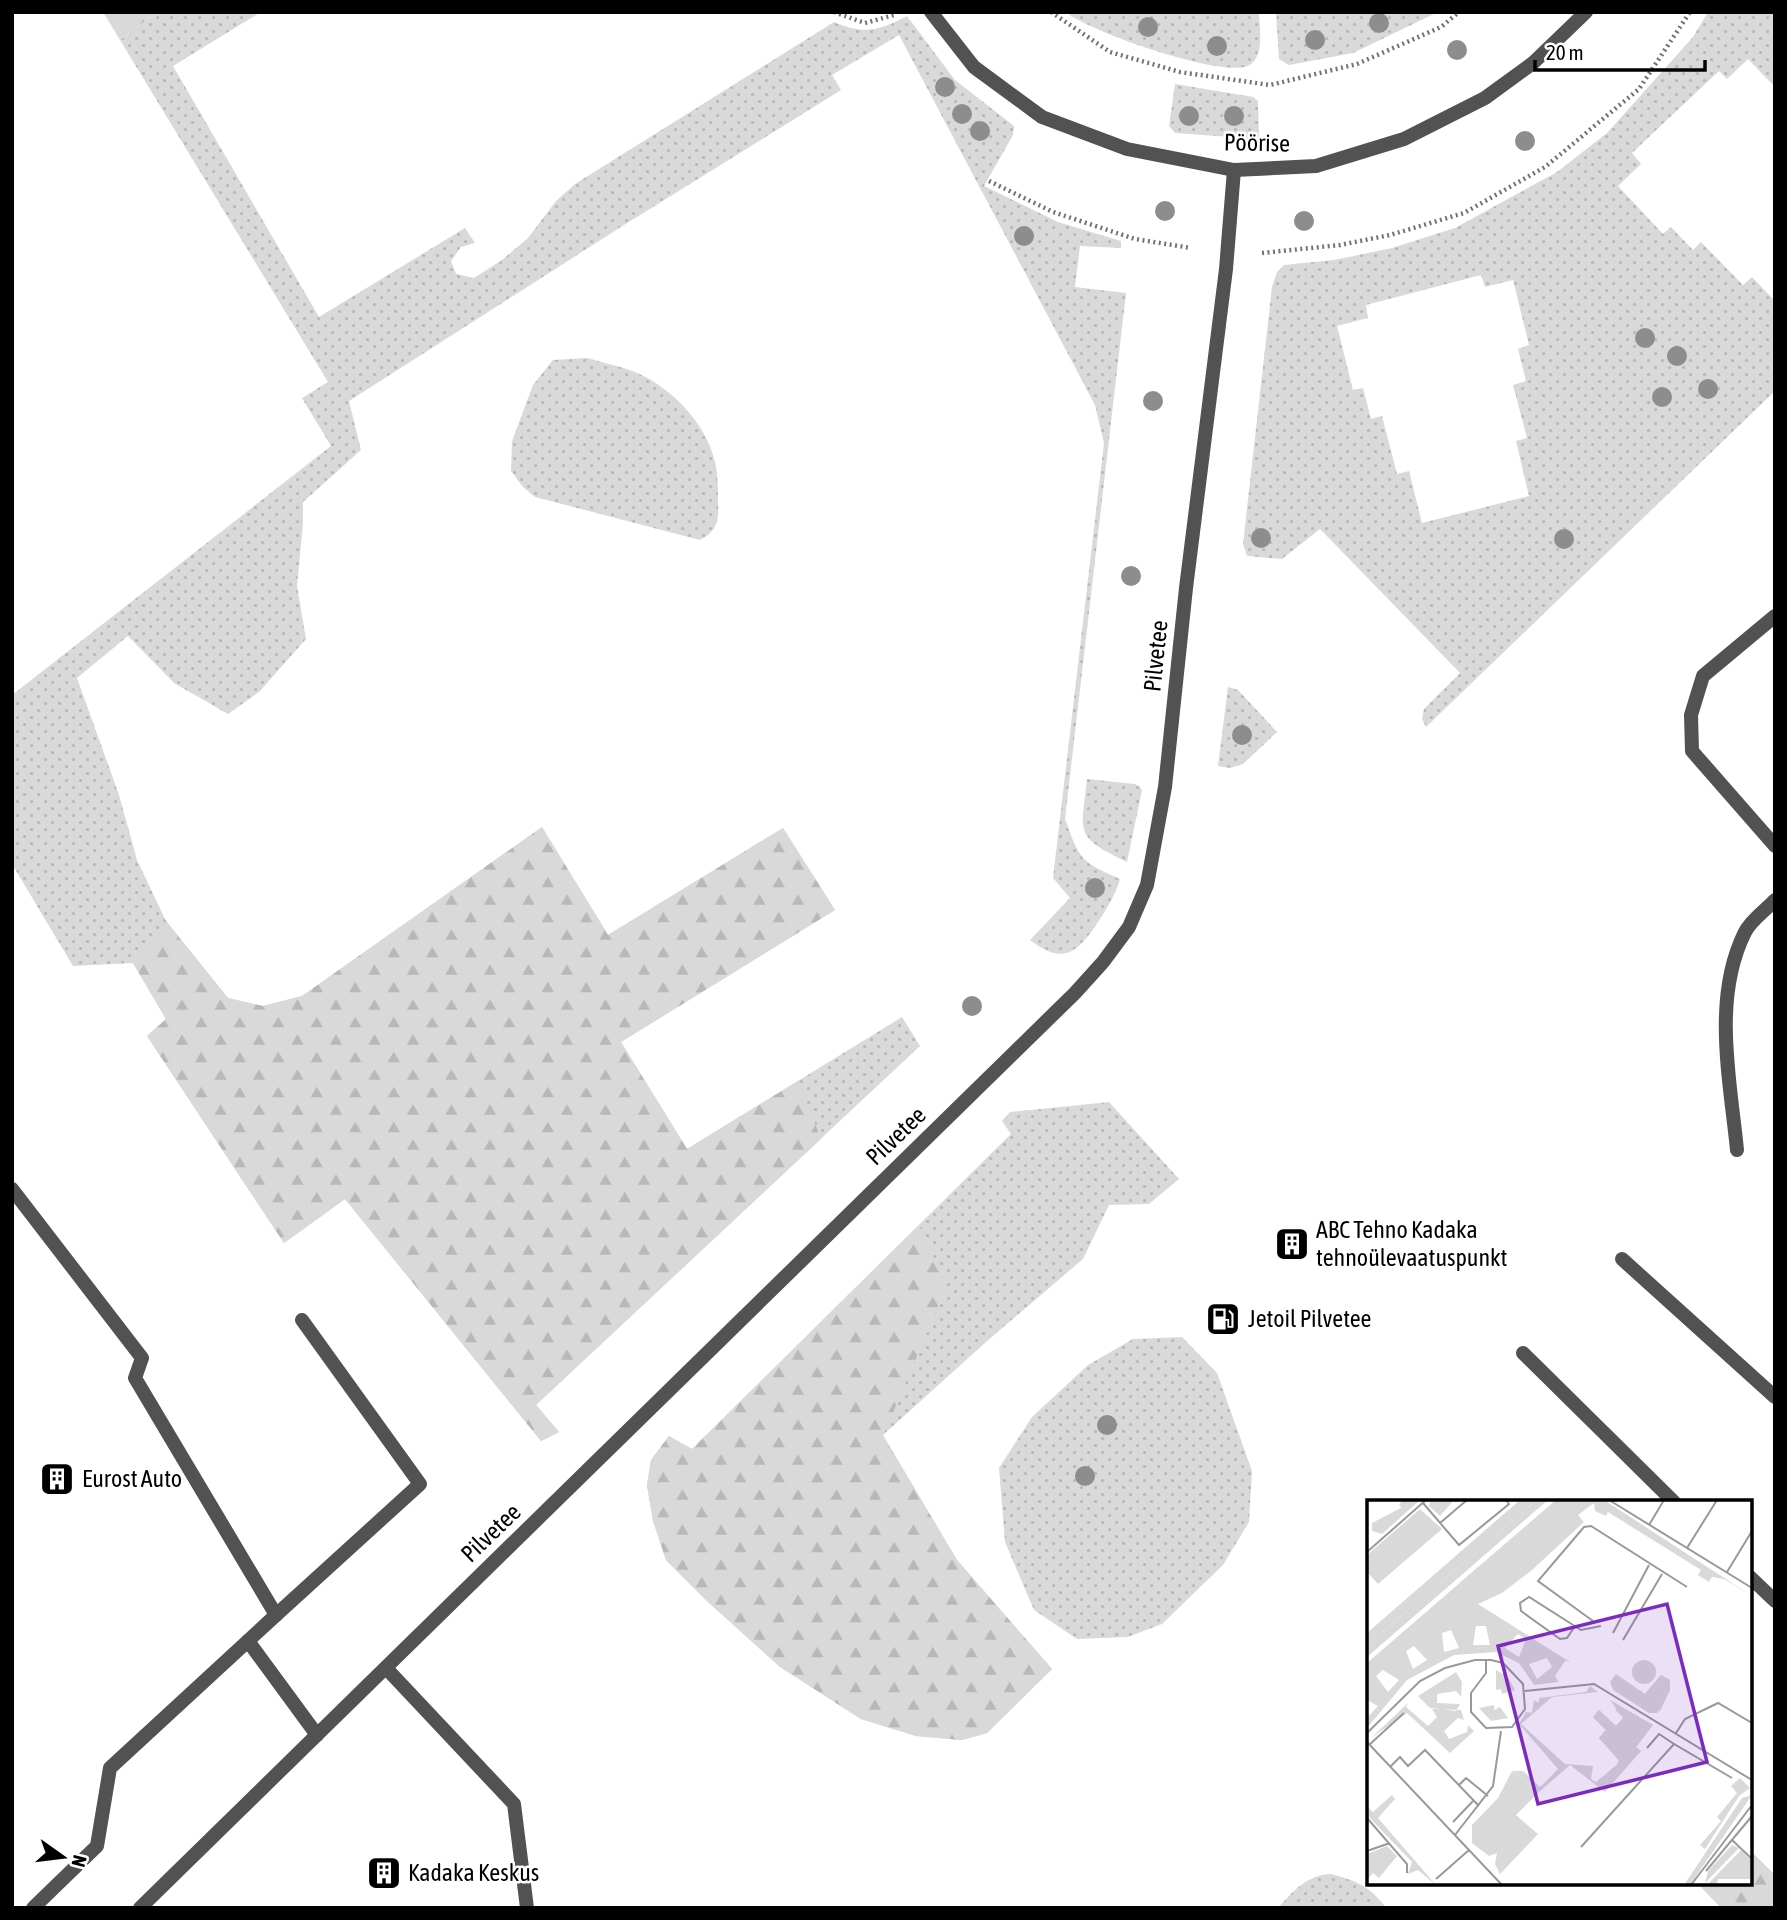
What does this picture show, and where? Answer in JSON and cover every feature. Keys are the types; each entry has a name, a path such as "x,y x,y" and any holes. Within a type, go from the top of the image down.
{"street":[{"name":"Pöörise","path":"931,12 974,67 1042,117 1127,149 1234,170 1316,166 1404,139 1485,98 1533,63 1586,12"},
{"name":"Pilvetee","path":"140,1908 1075,993 1129,927 1147,885 1166,787 1186,588 1227,262 1234,170"},
{"path":"1775,616 1703,676 1690,715 1692,751 1775,846"},
{"path":"1737,1150 1726,1031 1729,976 1746,929 1775,900"},
{"path":"12,1189 142,1358 135,1378 276,1615"},
{"path":"1622,1259 1775,1397"},
{"path":"33,1908 97,1846 110,1768 420,1484 302,1320"},
{"path":"1523,1353 1672,1500"},
{"path":"1752,1579 1775,1601"},
{"path":"248,1641 317,1735"},
{"path":"386,1668 514,1804 527,1908"}],"path":[{"path":"834,12 865,23 901,12"},
{"path":"1051,12 1110,52 1180,72 1270,85 1357,64 1441,27 1459,12"}],"green space":[{"path":"103,12 157,12 120,40"},
{"path":"157,12 261,12 173,66 319,317 465,228 475,243 461,247 451,261 456,274 474,278 502,260 528,238 556,201 575,184 834,22 854,29 871,30 907,16 955,80 1014,126 1013,135 984,186 1058,222 1121,241 1121,248 1080,246 1075,287 1126,293 1065,819 1083,858 1120,879 1112,900 1092,930 1078,947 1070,952 1053,953 1030,940 1070,898 1053,878 1104,443 1095,405 899,35 832,75 841,90 349,401 361,450 303,502 297,586 306,639 259,692 228,714 174,683 128,636 77,678 119,795 137,860 166,921 228,998 263,1006 302,996 542,827 608,935 783,828 835,910 621,1042 687,1149 902,1017 920,1046 536,1405 559,1432 541,1441 345,1199 284,1243 147,1036 166,1019 133,963 73,966 12,864 12,695 331,446 302,398 328,382 120,40"},
{"path":"1066,12 1259,12 1260,47 1251,64 1238,68 1217,66 1128,42"},
{"path":"1276,12 1438,12 1353,53 1289,65 1279,59"},
{"path":"1708,12 1775,12 1775,87 1748,59 1727,79 1719,71 1632,153 1641,164 1618,186 1663,234 1671,227 1693,250 1701,242 1743,285 1752,277 1775,301 1775,391 1426,727 1422,719 1424,709 1460,673 1320,529 1282,559 1247,556 1243,544 1272,287 1277,272 1284,265 1334,260 1392,248 1455,228 1557,172 1607,133 1693,37","holes":["1481,275 1485,287 1513,280 1529,345 1518,349 1526,381 1513,385 1527,438 1516,441 1529,496 1422,523 1409,471 1397,474 1382,416 1371,419 1363,388 1353,390 1337,326 1368,318 1366,305"]},
{"path":"1175,84 1253,97 1258,101 1259,139 1175,133 1169,126"},
{"path":"588,358 629,370 648,379 674,397 695,420 710,448 717,476 717,519 711,533 700,540 535,497 511,471 512,441 533,385 553,360"},
{"path":"1228,687 1238,690 1277,732 1243,764 1230,768 1218,766"},
{"path":"1087,779 1135,784 1142,790 1127,862 1098,846 1085,832 1083,812"},
{"path":"542,827 608,935 783,828 835,910 621,1042 687,1149 798,1081 821,1139 536,1405 559,1432 541,1441 345,1199 284,1243 147,1036 166,1019 133,963 166,921 228,998 263,1006 302,996"},
{"path":"1109,1102 1179,1179 1149,1204 1109,1205 1083,1259 883,1435 957,1560 1052,1669 987,1733 962,1740 916,1736 861,1719 780,1667 666,1560 653,1521 647,1485 651,1460 669,1436 692,1449 1011,1134 1002,1121 1010,1112"},
{"path":"919,1225 947,1286 883,1436 957,1560 1052,1669 987,1733 962,1740 916,1736 861,1719 780,1667 666,1560 653,1521 647,1485 651,1460 669,1436 692,1449"},
{"path":"1182,1337 1217,1373 1252,1471 1249,1522 1223,1565 1162,1624 1128,1637 1077,1639 1034,1610 1005,1542 999,1468 1032,1417 1088,1365 1133,1339"},
{"path":"1752,1852 1775,1875 1775,1908 1721,1908 1699,1885 1752,1885"},
{"path":"1331,1874 1362,1885 1387,1908 1278,1908 1308,1881"}],"place":[{"name":"ABC Tehno Kadaka tehnoülevaatuspunkt","path":"1292,1244"},
{"name":"Jetoil Pilvetee","path":"1223,1319"},
{"name":"Eurost Auto","path":"57,1479"},
{"name":"Kadaka Keskus","path":"384,1873"}]}
